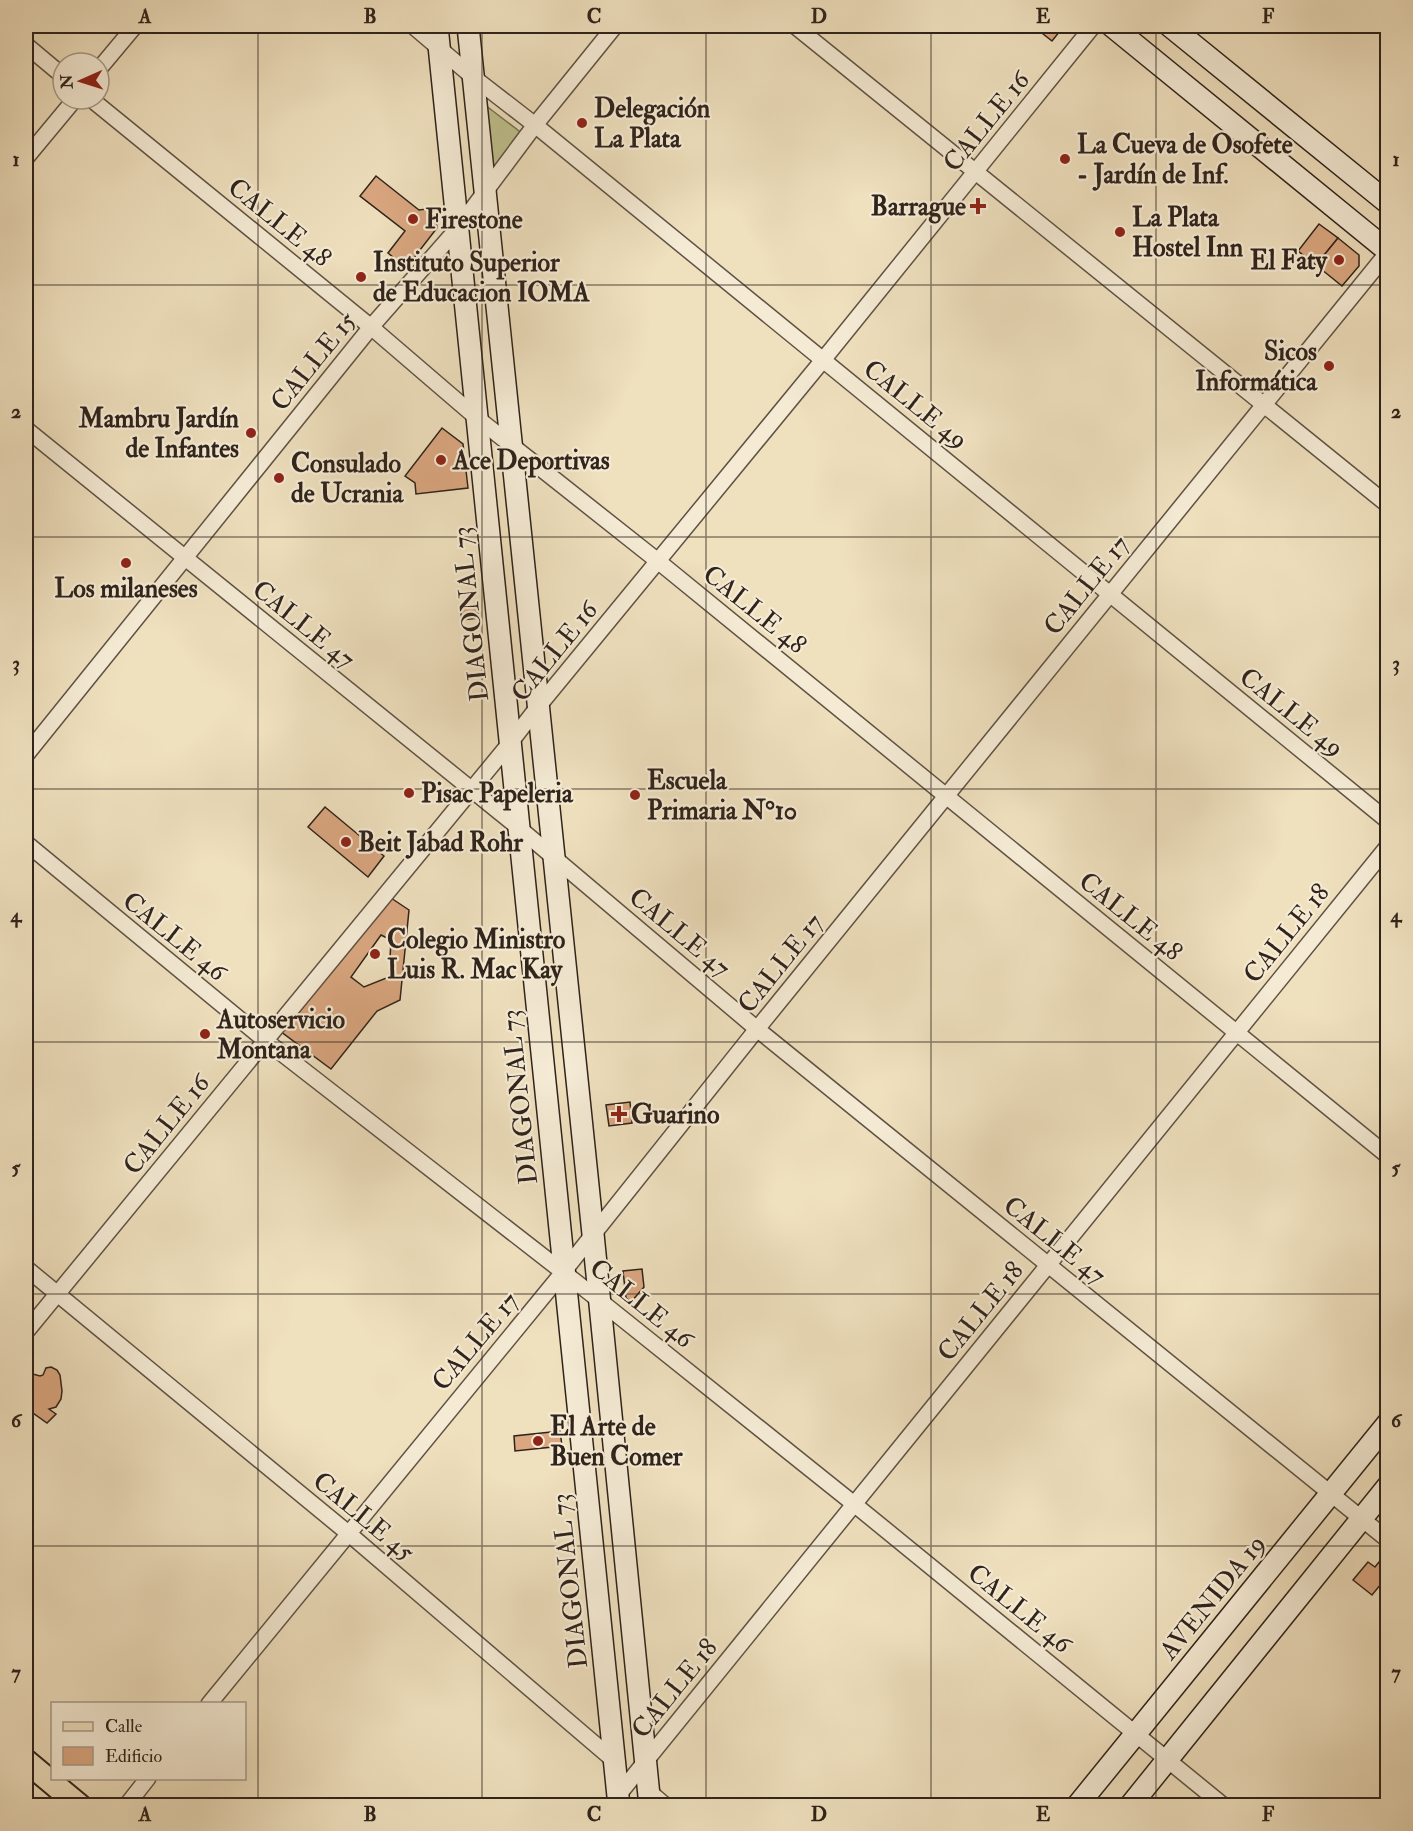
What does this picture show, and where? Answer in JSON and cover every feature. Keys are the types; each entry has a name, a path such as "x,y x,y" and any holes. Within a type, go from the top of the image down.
{"main road":[{"name":"DIAGONAL 73","path":"437,26 615,1761 616,1802"},
{"path":"468,26 649,1799"},
{"path":"1112,26 1388,251"},
{"path":"1170,26 1388,203"},
{"name":"AVENIDA 19","path":"1077,1806 1388,1423"},
{"path":"1130,1806 1388,1486"},
{"path":"26,1761 80,1806"}],"street":[{"path":"111,55 135,26"},
{"name":"CALLE 49","path":"413,26 1388,821"},
{"name":"CALLE 15","path":"26,755 371,327 458,228 535,125 615,26"},
{"path":"795,26 1388,505"},
{"name":"CALLE 16","path":"26,1332 471,791 1093,26"},
{"path":"26,45 51,66"},
{"path":"26,158 65,111"},
{"name":"CALLE 48","path":"107,111 371,327 510,445 658,562 1388,1156"},
{"name":"CALLE 17","path":"211,1702 564,1271 757,1029 1388,251"},
{"name":"CALLE 47","path":"26,429 519,828 757,1029 1388,1540"},
{"name":"CALLE 46","path":"26,843 266,1041 564,1271 1224,1806"},
{"name":"CALLE 18","path":"616,1802 632,1777 1388,846"},
{"name":"CALLE 45","path":"26,1268 348,1533 615,1761 632,1777 649,1799 666,1806"},
{"path":"126,1806 147,1780"}],"green space":[{"path":"485,105 523,134 490,172"}],"building":[{"path":"1033,26 1064,26 1052,41"},
{"name":"Firestone","path":"376,176 419,210 435,208 437,228 406,268 388,253 405,231 360,196"},
{"path":"1319,224 1338,238 1316,265 1298,251"},
{"name":"El Faty","path":"1338,238 1359,255 1359,266 1342,286 1316,265"},
{"name":"Ace Deportivas","path":"442,428 463,444 468,488 416,494 415,483 405,476"},
{"path":"477,605 478,618 462,620 460,607"},
{"name":"Beit Jabad Rohr","path":"325,807 384,856 368,877 308,827"},
{"name":"Colegio Ministro Luis R. Mac Kay","path":"388,896 409,910 400,1000 377,1011 331,1069 280,1031","holes":["381,935 391,940 389,977 364,987 351,977"]},
{"name":"Guarino","path":"630,1102 632,1123 609,1126 606,1105"},
{"path":"642,1269 644,1287 631,1302 626,1298 623,1271"},
{"path":"51,1367 60,1375 62,1391 61,1399 56,1407 49,1409 56,1414 47,1423 26,1408 26,1374 40,1376 46,1368"},
{"name":"El Arte de Buen Comer","path":"560,1431 562,1446 515,1451 514,1436"},
{"path":"1368,1562 1375,1567 1379,1562 1388,1568 1388,1589 1381,1584 1372,1595 1353,1580"}],"place":[{"name":"Delegación La Plata","path":"582,123"},
{"name":"La Cueva de Osofete - Jardín de Inf.","path":"1065,159"},
{"name":"Barrague","path":"978,206"},
{"name":"Firestone","path":"413,219"},
{"name":"La Plata Hostel Inn","path":"1120,232"},
{"name":"El Faty","path":"1339,260"},
{"name":"Instituto Superior de Educacion IOMA","path":"361,277"},
{"name":"Sicos Informática","path":"1329,366"},
{"name":"Mambru Jardín de Infantes","path":"251,433"},
{"name":"Ace Deportivas","path":"441,460"},
{"name":"Consulado de Ucrania","path":"279,478"},
{"name":"Los milaneses","path":"126,563"},
{"name":"Pisac Papeleria","path":"409,793"},
{"name":"Escuela Primaria N°10","path":"635,795"},
{"name":"Beit Jabad Rohr","path":"346,842"},
{"name":"Colegio Ministro Luis R. Mac Kay","path":"375,954"},
{"name":"Autoservicio Montana","path":"205,1034"},
{"name":"Guarino","path":"619,1114"},
{"name":"El Arte de Buen Comer","path":"538,1441"}]}
